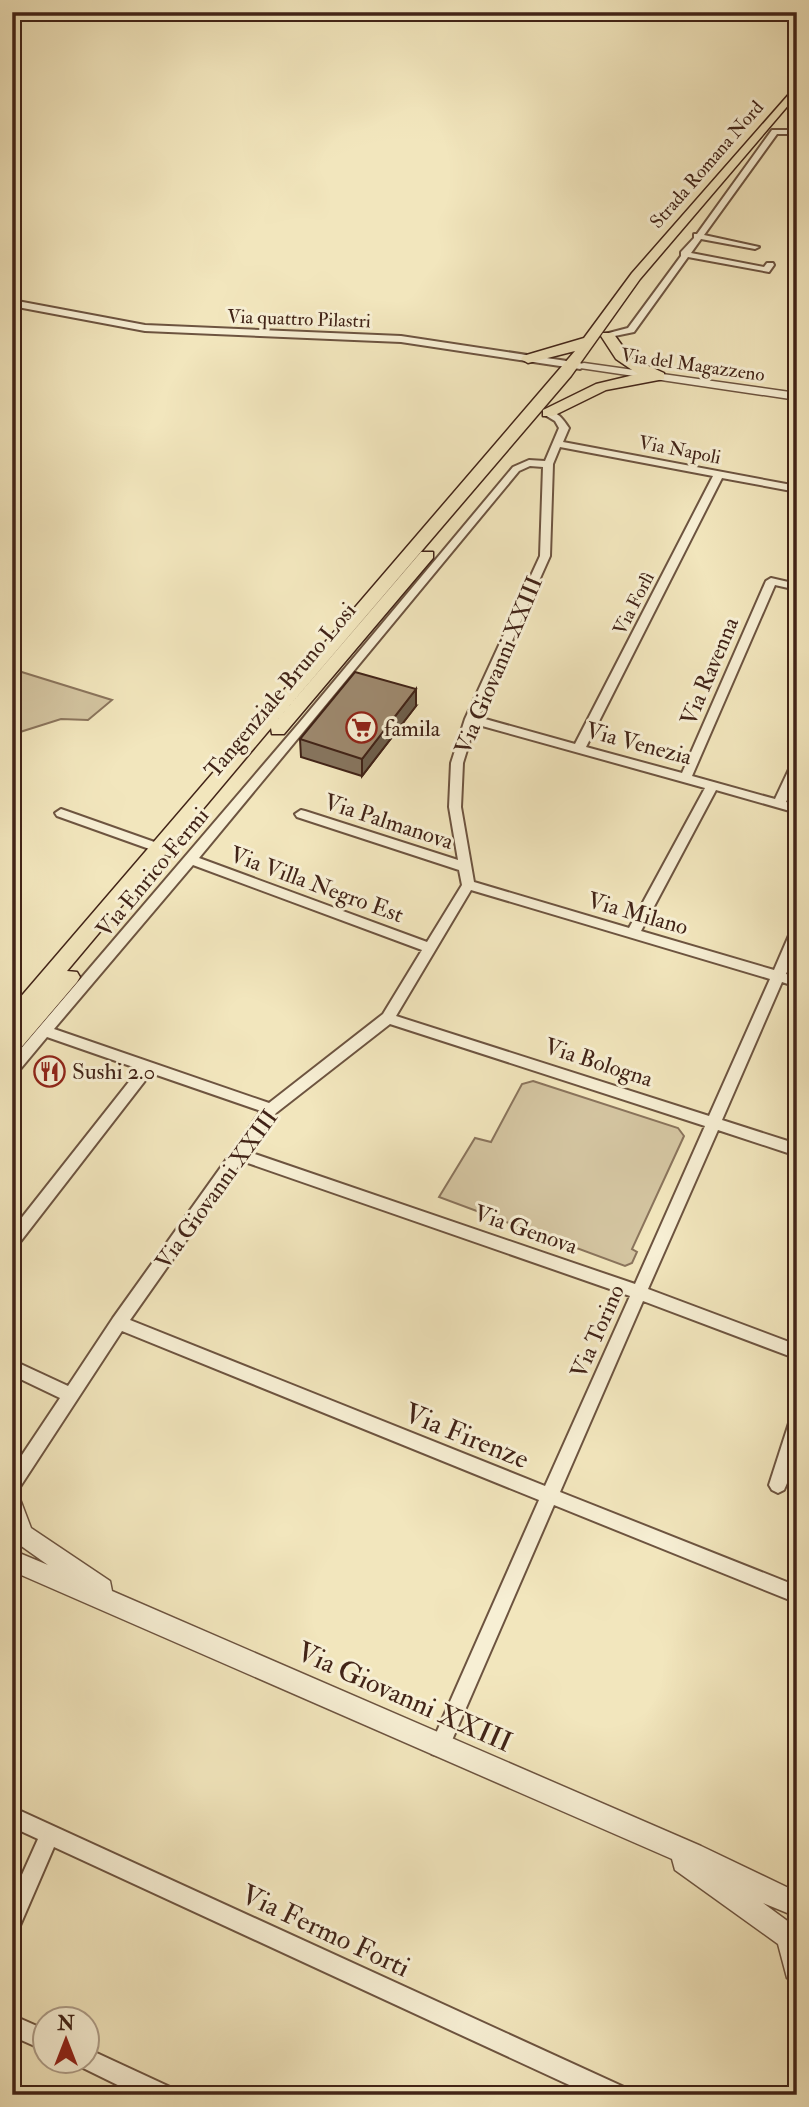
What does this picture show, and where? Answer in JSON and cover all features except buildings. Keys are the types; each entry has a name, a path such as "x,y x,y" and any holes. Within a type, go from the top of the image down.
{"main road":[{"name":"Strada Romana Nord","path":"578,365 591,340 636,276 797,88"},
{"name":"Strada Romana Nord","path":"578,365 608,336 645,267"},
{"path":"608,336 619,357 627,364 659,376"},
{"path":"591,340 560,352 528,359 545,378 547,405 611,381 659,376"},
{"name":"Tangenziale Bruno Losi","path":"12,1045 175,853 343,629 547,405 578,365"},
{"name":"Tangenziale Bruno Losi","path":"12,1021 175,853"}],"street":[{"path":"608,336 631,330 775,132 793,132"},
{"path":"697,236 755,247"},
{"path":"730,263 738,251"},
{"path":"684,254 766,270 770,265"},
{"name":"Via quattro Pilastri","path":"12,303 136,327 401,340 578,365"},
{"name":"Via del Magazzeno","path":"578,365 797,397"},
{"path":"547,405 564,424 557,443"},
{"name":"Via Giovanni XXIII","path":"12,1485 118,1323 271,1109 388,1018 468,885 455,807 457,763 471,719 545,556 549,503 548,464 557,443"},
{"name":"Via Napoli","path":"557,443 797,489"},
{"name":"Via Enrico Fermi","path":"12,1069 44,1031 175,853 516,469 529,463 548,464"},
{"name":"Via Forlì","path":"579,748 719,474"},
{"name":"Via Ravenna","path":"686,777 771,581 797,587"},
{"name":"Via Venezia","path":"471,719 797,809"},
{"path":"779,804 797,765"},
{"path":"633,933 712,786"},
{"name":"Via Villa Negro Est","path":"61,813 430,948"},
{"name":"Via Palmanova","path":"301,814 464,867"},
{"name":"Via Milano","path":"468,885 797,982"},
{"name":"Via Torino","path":"439,1747 797,933"},
{"name":"Via Bologna","path":"388,1018 797,1150"},
{"path":"44,1031 271,1109"},
{"path":"12,1242 148,1067"},
{"name":"Via Genova","path":"239,1154 638,1292 797,1352"},
{"name":"Via Firenze","path":"118,1323 797,1595"},
{"path":"12,1367 71,1395"},
{"path":"778,1485 797,1423"},
{"name":"Via Giovanni XXIII","path":"14,1522 23,1535 131,1608"},
{"name":"Via Giovanni XXIII","path":"12,1560 131,1608 439,1747 693,1856 797,1905"},
{"name":"Via Fermo Forti","path":"12,1816 616,2095"},
{"path":"12,1921 50,1835"},
{"name":"Via Giovanni XXIII","path":"655,1841 763,1915 787,1935 796,1959"},
{"path":"12,2025 32,2034"},
{"path":"102,2067 162,2095"}],"shaded area":[{"path":"12,669 112,700 88,720 61,719 17,733 12,738"},
{"path":"533,1081 678,1128 684,1136 632,1249 637,1252 632,1263 625,1266 439,1197 475,1138 491,1142 522,1084"}],"place":[{"name":"famila","path":"361,728"},
{"name":"Sushi 2.0","path":"49,1071"}]}
